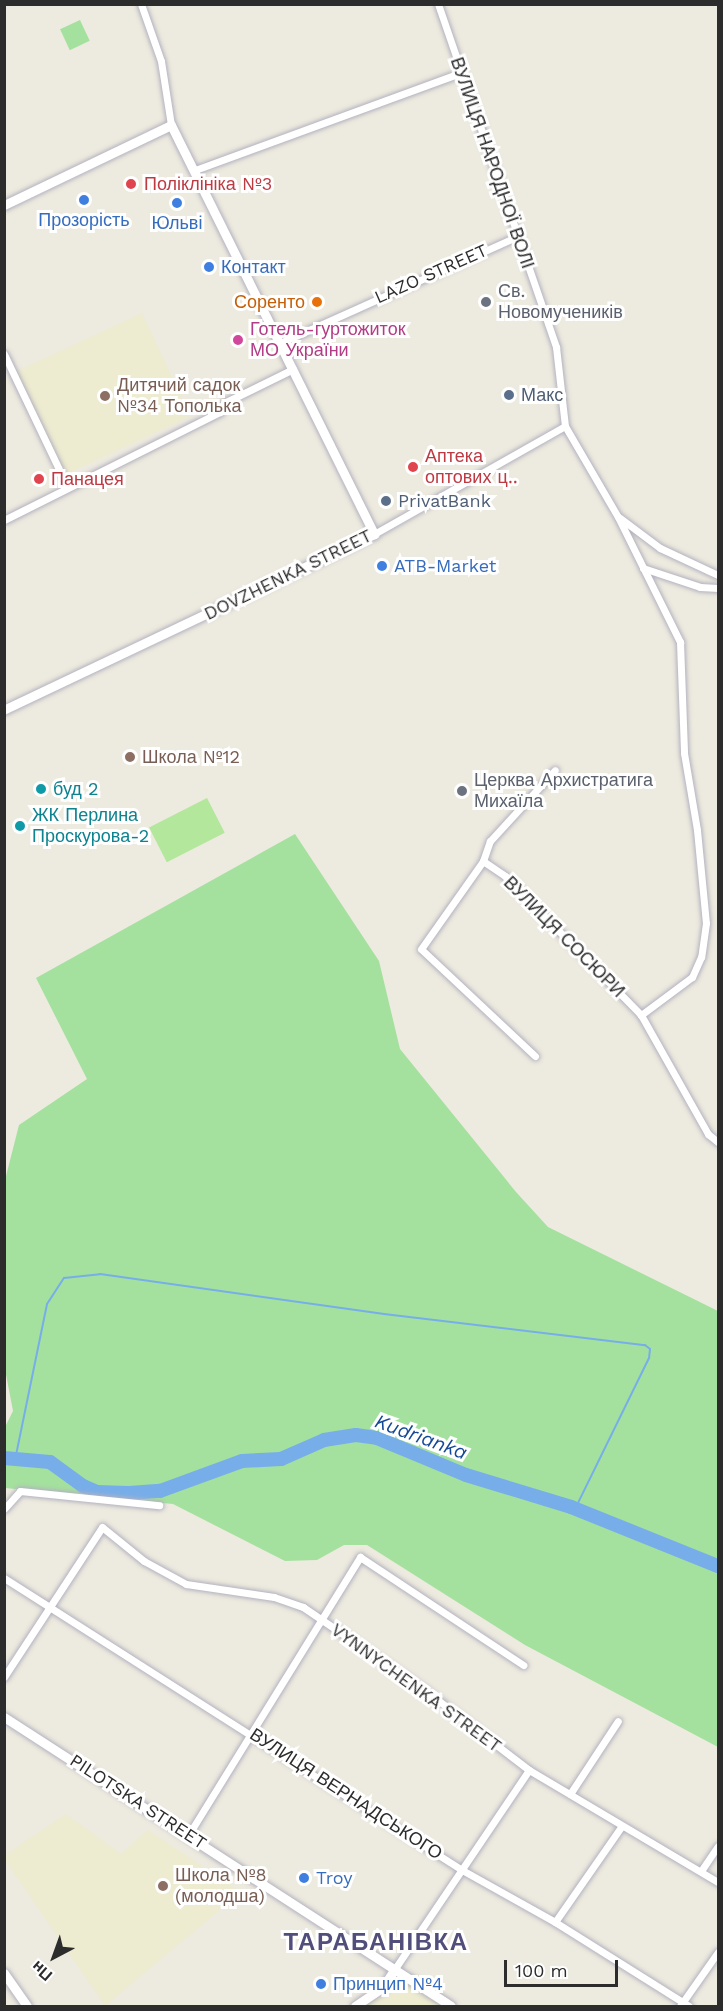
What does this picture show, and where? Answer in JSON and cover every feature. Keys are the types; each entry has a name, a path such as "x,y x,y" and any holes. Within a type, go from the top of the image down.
{"street":[{"path":"141,4 161,61 171,126 195,170 374,534"},
{"name":"ВУЛИЦЯ НАРОДНОЇ ВОЛІ","path":"438,4 460,74 556,347 565,426"},
{"path":"195,170 460,74"},
{"path":"4,205 171,126"},
{"name":"LAZO STREET","path":"280,343 518,236"},
{"path":"4,354 68,488"},
{"path":"4,520 220,411 224,403 293,369"},
{"path":"565,426 618,517 653,593 673,626 683,662 684,753 697,830 706,924 701,957 692,977 641,1015"},
{"name":"DOVZHENKA STREET","path":"4,710 374,534 565,426"},
{"path":"618,517 660,548 718,575"},
{"path":"643,568 700,587 718,588"},
{"path":"535,1056 421,949 483,861 490,841 555,770"},
{"name":"ВУЛИЦЯ СОСЮРИ","path":"483,861 505,876 641,1015 708,1134 718,1142"},
{"path":"4,1509 20,1491 159,1505"},
{"name":"VYNNYCHENKA STREET","path":"49,1606 102,1527 151,1565 186,1584 289,1600 426,1691 529,1770 621,1827 718,1882"},
{"path":"189,1834 360,1557 523,1665"},
{"name":"ВУЛИЦЯ ВЕРНАДСЬКОГО","path":"4,1578 252,1733 462,1870 555,1922 684,2005"},
{"path":"4,1677 49,1606"},
{"name":"PILOTSKA STREET","path":"4,1717 189,1834 451,2007"},
{"path":"570,1794 618,1722"},
{"path":"355,2007 383,1987 529,1770"},
{"path":"555,1922 621,1827"},
{"path":"701,1871 718,1846"},
{"path":"684,2005 718,1952"},
{"path":"4,1973 27,2007"}],"shaded area":[{"name":"Дитячий садок №34 Тополька","path":"142,313 190,416 65,475 17,371"},
{"path":"66,1814 121,1854 148,1830 241,1892 105,2006 5,1860 5,1855"},
{"path":"395,1975 444,2006 361,2006"}],"green space":[{"path":"80,20 90,41 70,50 60,29"},
{"path":"207,798 225,833 167,862 149,828"},
{"path":"295,834 379,961 400,1049 516,1192 548,1227 718,1311 718,1747 525,1645 367,1545 344,1545 317,1560 285,1561 173,1504 5,1488 5,1427 13,1411 4,1364 5,1180 19,1125 87,1079 36,978"}],"waterway":[{"path":"15,1460 47,1304 64,1278 100,1274 384,1314 645,1345 650,1349 649,1358 575,1509"},
{"name":"Kudrianka","path":"4,1458 50,1462 83,1486 97,1492 129,1493 160,1491 242,1461 281,1459 324,1440 356,1435 377,1438 466,1475 571,1507 718,1566"}],"place":[{"name":"Поліклініка №3","path":"131,184"},
{"name":"Прозорість","path":"84,200"},
{"name":"Юльві","path":"177,203"},
{"name":"Контакт","path":"209,267"},
{"name":"Соренто","path":"317,302"},
{"name":"Св. Новомучеників","path":"486,302"},
{"name":"Готель-гуртожиток МО України","path":"238,340"},
{"name":"Макс","path":"509,395"},
{"name":"Дитячий садок №34 Тополька","path":"105,396"},
{"name":"Аптека оптових ц‥","path":"413,467"},
{"name":"Панацея","path":"39,479"},
{"name":"PrivatBank","path":"386,501"},
{"name":"ATB-Market","path":"382,566"},
{"name":"Школа №12","path":"130,757"},
{"name":"буд 2","path":"41,789"},
{"name":"Церква Архистратига Михаїла","path":"462,791"},
{"name":"ЖК Перлина Проскурова-2","path":"20,826"},
{"name":"Troy","path":"304,1878"},
{"name":"Школа №8 (молодша)","path":"163,1886"},
{"name":"Принцип №4","path":"321,1984"}],"district":[{"name":"ТАРАБАНІВКА","path":"376,1943"}]}
